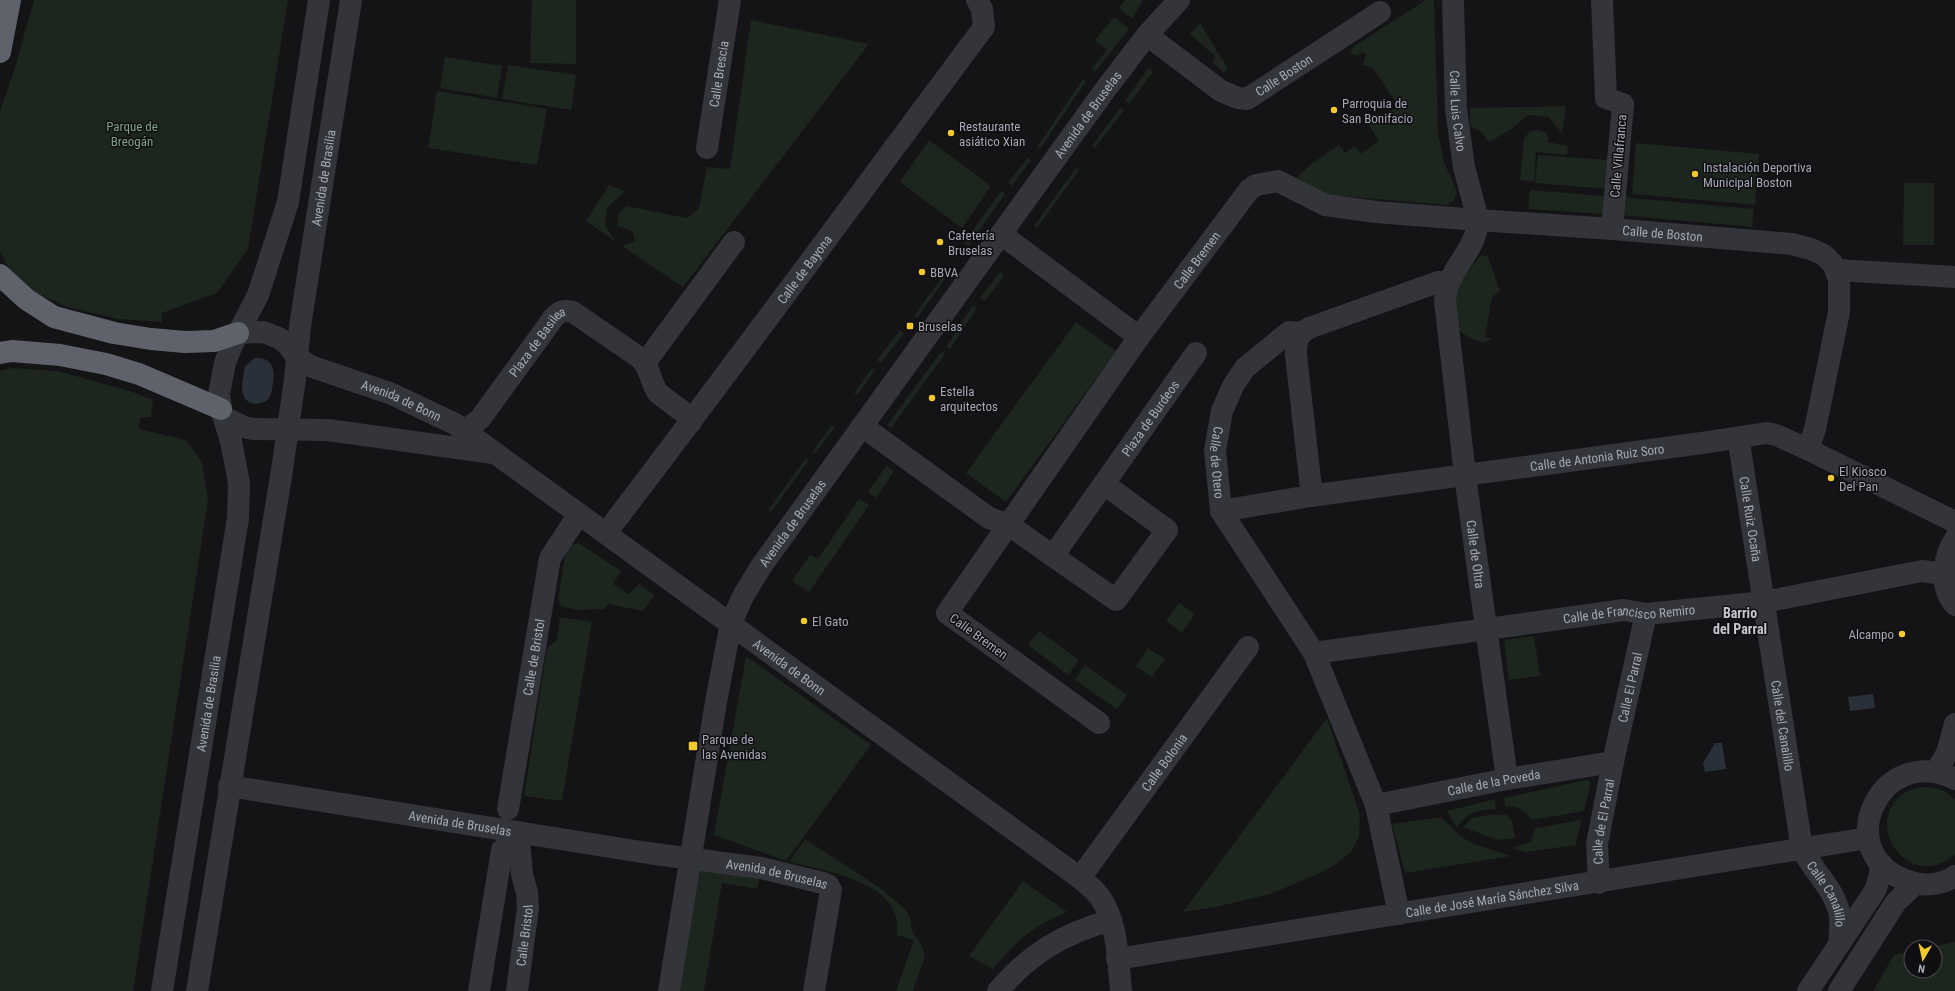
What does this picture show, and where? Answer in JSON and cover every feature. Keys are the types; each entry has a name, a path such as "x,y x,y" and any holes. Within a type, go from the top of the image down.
{"highway":[{"path":"0,52 10,0"},
{"path":"0,276 26,299 54,317 114,333 151,339 184,342 214,340 238,333"},
{"path":"0,353 12,351 60,355 106,364 139,374 223,413"}],"street":[{"path":"287,430 249,428 233,423 223,413 219,394 225,363 238,333 252,309 266,275 288,202 319,0"},
{"name":"Avenida de Brasilia","path":"297,357 300,326 351,0"},
{"name":"Calle Brescia","path":"707,148 730,0"},
{"name":"Calle de Bayona","path":"606,533 691,422 735,360 984,27 982,9 977,0"},
{"name":"Avenida de Bruselas","path":"669,991 716,702 731,623 743,596 759,570 862,426 1147,35 1164,9 1179,0"},
{"name":"Calle Luis Calvo","path":"1454,0 1456,109 1464,167 1478,220"},
{"name":"Calle Villafranca","path":"1602,0 1606,98 1623,104 1612,229"},
{"name":"Calle Boston","path":"1147,35 1221,91 1238,98 1247,99 1380,12"},
{"name":"Calle Bremen","path":"1099,723 947,613 1139,337 1249,190 1256,185 1278,181 1325,205 1414,216 1478,220"},
{"path":"1447,283 1477,234 1478,220"},
{"name":"Calle de Boston","path":"1478,220 1612,229 1792,244 1811,248 1824,255 1837,270"},
{"path":"1001,234 1139,337"},
{"path":"691,422 688,415 658,393 655,389 646,363 734,242"},
{"path":"1805,448 1810,444 1815,429 1839,312 1839,280 1837,270 1955,277"},
{"name":"Calle de Otero","path":"1221,511 1215,450 1222,411 1233,386 1245,368 1289,332 1301,333 1309,328 1438,282 1447,283"},
{"name":"Calle de Oltra","path":"1447,283 1445,301 1447,328 1465,475 1507,779"},
{"name":"Plaza de Basilea","path":"465,430 480,419 559,312 565,310 573,312 646,363"},
{"path":"197,991 287,430 297,357 286,342 279,338 263,332 238,333"},
{"path":"1301,333 1296,344 1296,356 1311,488 1310,496"},
{"name":"Plaza de Burdeos","path":"1053,556 1196,353"},
{"name":"Avenida de Bonn","path":"297,357 310,366 322,371 413,403 465,430 1080,878 1099,896 1106,906 1111,920 1121,991"},
{"name":"Avenida de Brasilia","path":"162,991 238,518 239,483 223,413"},
{"path":"862,426 989,518 1009,525 1116,600 1167,530 1104,484"},
{"name":"Avenida de Bonn","path":"287,430 328,430 476,449 500,455"},
{"name":"Calle de Antonia Ruiz Soro","path":"1221,511 1310,496 1742,438 1766,433 1776,435 1805,448 1955,522"},
{"name":"Calle Ruiz Ocaña","path":"1742,438 1740,449 1764,602"},
{"path":"1221,511 1314,653 1376,805 1399,914"},
{"name":"Calle de Bristol","path":"508,809 550,558 579,514"},
{"path":"1955,539 1950,547 1944,574 1945,585 1955,606"},
{"name":"Calle de Francisco Remiro","path":"1314,653 1624,610 1646,614 1764,602 1922,571 1944,574"},
{"name":"Calle del Canalillo","path":"1764,602 1802,849"},
{"name":"Calle El Parral","path":"1612,762 1646,614"},
{"name":"Calle Bolonia","path":"1080,878 1248,647"},
{"path":"1955,724 1947,753 1946,776 1924,771 1907,774 1891,782 1879,794 1871,810 1868,838 1875,856 1896,878 1915,884 1932,885 1950,880 1955,876"},
{"name":"Calle de la Poveda","path":"1376,805 1507,779 1612,762"},
{"name":"Calle de El Parral","path":"1599,883 1597,844 1612,762"},
{"name":"Avenida de Bruselas","path":"229,786 779,872 817,881 830,888 814,991"},
{"name":"Calle Bristol","path":"517,991 528,908 527,893 522,874 518,832"},
{"name":"Calle de José María Sánchez Silva","path":"1117,959 1599,883 1868,838"},
{"name":"Calle Canalillo","path":"1802,849 1809,863 1833,896 1838,908 1839,942"},
{"path":"479,991 502,850"},
{"path":"1808,991 1839,942 1876,889 1882,865"},
{"path":"1840,991 1896,902 1915,884"},
{"path":"998,991 1019,968 1053,942 1111,920"}],"green space":[{"name":"Parque de Breogán","path":"34,0 288,0 248,249 217,293 162,313 162,322 118,319 64,306 16,283 0,251 0,111 14,71"},
{"path":"532,0 576,0 576,64 530,63"},
{"path":"1125,0 1143,0 1132,19 1119,8"},
{"path":"1426,0 1434,0 1438,133 1444,162 1457,192 1454,200 1447,205 1327,195 1295,179 1311,164 1339,145 1345,153 1355,146 1360,154 1379,141 1369,125 1398,106 1373,68 1363,65 1366,54 1359,52 1359,56 1350,54 1353,47"},
{"path":"1114,17 1129,29 1095,72 1091,69 1107,50 1095,40"},
{"path":"751,20 869,44 683,287 622,246 635,241 633,231 617,226 619,213 626,206 687,218 699,208 707,167 730,169"},
{"path":"1200,23 1228,69 1224,73 1212,62 1216,57 1190,34"},
{"path":"445,57 502,66 497,98 440,88"},
{"path":"508,65 576,75 571,110 502,99"},
{"path":"1148,68 1153,72 1129,104 1125,101"},
{"path":"1083,79 1086,81 1040,149 1037,147"},
{"path":"437,91 547,109 537,165 428,148"},
{"path":"1566,106 1562,133 1548,117 1528,115 1510,130 1489,142 1481,132 1470,126 1470,108"},
{"path":"1120,108 1124,110 1095,148 1092,146"},
{"path":"1539,130 1547,133 1548,142 1568,146 1567,155 1536,152 1534,182 1520,180 1524,138 1530,131"},
{"path":"929,140 991,186 962,228 900,182"},
{"name":"Instalación Deportiva Municipal Boston","path":"1636,143 1759,154 1755,205 1632,194"},
{"path":"1538,155 1610,160 1607,189 1535,183"},
{"path":"1028,157 1031,160 1012,186 1008,183"},
{"path":"1076,168 1079,170 1037,228 1034,226"},
{"path":"1904,183 1934,183 1934,245 1903,245"},
{"path":"609,185 625,191 607,208 605,225 616,242 586,221"},
{"path":"1530,190 1604,196 1603,214 1528,209"},
{"path":"1001,191 1005,194 968,246 964,243"},
{"path":"1622,197 1754,209 1752,227 1620,215"},
{"path":"1481,255 1488,257 1500,291 1492,297 1485,337 1492,339 1483,343 1470,338 1453,327 1453,304 1455,295 1462,280"},
{"path":"1000,272 1004,276 985,301 980,298"},
{"path":"942,277 945,279 917,318 914,316"},
{"path":"973,305 977,308 950,349 946,347"},
{"path":"1076,322 1116,351 1006,502 966,473"},
{"path":"900,330 904,333 881,363 877,360"},
{"path":"941,352 945,354 891,428 887,425"},
{"path":"12,368 58,371 130,391 153,400 151,417 140,418 139,429 186,440 202,462 208,500 133,991 0,991 0,371"},
{"path":"872,368 875,370 857,395 854,393"},
{"path":"832,425 835,427 815,454 812,452"},
{"path":"806,458 809,460 771,512 768,510"},
{"path":"886,466 894,471 876,498 868,492"},
{"path":"859,499 869,505 809,592 792,581 810,555 818,559"},
{"path":"579,543 621,571 613,584 629,594 639,584 655,595 643,611 608,604 603,609 578,610 561,606 558,599 567,546"},
{"path":"1179,603 1195,614 1182,633 1166,621"},
{"path":"560,617 592,622 562,801 524,796 547,648 557,640"},
{"path":"1039,631 1079,660 1068,675 1028,645"},
{"path":"1534,636 1540,676 1509,680 1504,640"},
{"path":"1148,648 1165,659 1152,677 1136,666"},
{"path":"746,656 871,745 786,861 714,835"},
{"path":"1085,665 1127,695 1117,709 1075,680"},
{"path":"1327,718 1360,815 1359,836 1351,852 1336,864 1316,875 1270,894 1216,907 1183,912"},
{"path":"1586,780 1591,782 1584,811 1532,820 1521,809 1505,807 1504,798"},
{"path":"1921,787 1939,789 1955,799 1955,854 1938,864 1922,866 1908,860 1896,850 1889,836 1887,820 1893,805 1906,792"},
{"path":"1495,799 1496,809 1474,812 1465,818 1457,828 1447,811"},
{"path":"1490,815 1507,815 1512,821 1515,838 1497,840 1463,827 1472,818"},
{"path":"1441,817 1460,836 1474,844 1511,856 1405,873 1392,824"},
{"path":"1581,820 1576,845 1526,852 1510,848 1531,842 1535,828"},
{"path":"805,839 883,890 906,910 910,917 912,931 921,944 925,956 913,991 896,991 914,940 897,935 896,917 889,902 876,891 860,882 842,875 789,862"},
{"path":"694,866 760,874 757,889 722,883 704,991 673,991"},
{"path":"1023,881 1067,912 1044,923 1026,935 993,969 969,956"},
{"path":"1955,942 1955,991 1873,991 1894,955 1903,953 1903,979 1943,979 1943,944"}],"shaded area":[{"path":"255,358 265,359 273,368 271,394 266,401 259,404 249,402 245,399 242,389 245,366"},
{"path":"1873,694 1875,708 1850,711 1848,697"},
{"path":"1715,743 1722,743 1726,769 1705,772 1703,763"}],"place":[{"name":"Parroquia de San Bonifacio","path":"1334,110"},
{"name":"Restaurante asiático Xian","path":"951,133"},
{"name":"Instalación Deportiva Municipal Boston","path":"1695,174"},
{"name":"Cafetería Bruselas","path":"940,242"},
{"name":"BBVA","path":"922,272"},
{"name":"Bruselas","path":"910,326"},
{"name":"Estella arquitectos","path":"932,398"},
{"name":"El Kiosco Del Pan","path":"1831,478"},
{"name":"El Gato","path":"804,621"},
{"name":"Alcampo","path":"1902,634"},
{"name":"Parque de las Avenidas","path":"693,746"}],"district":[{"name":"Barrio del Parral","path":"1740,622"}]}
